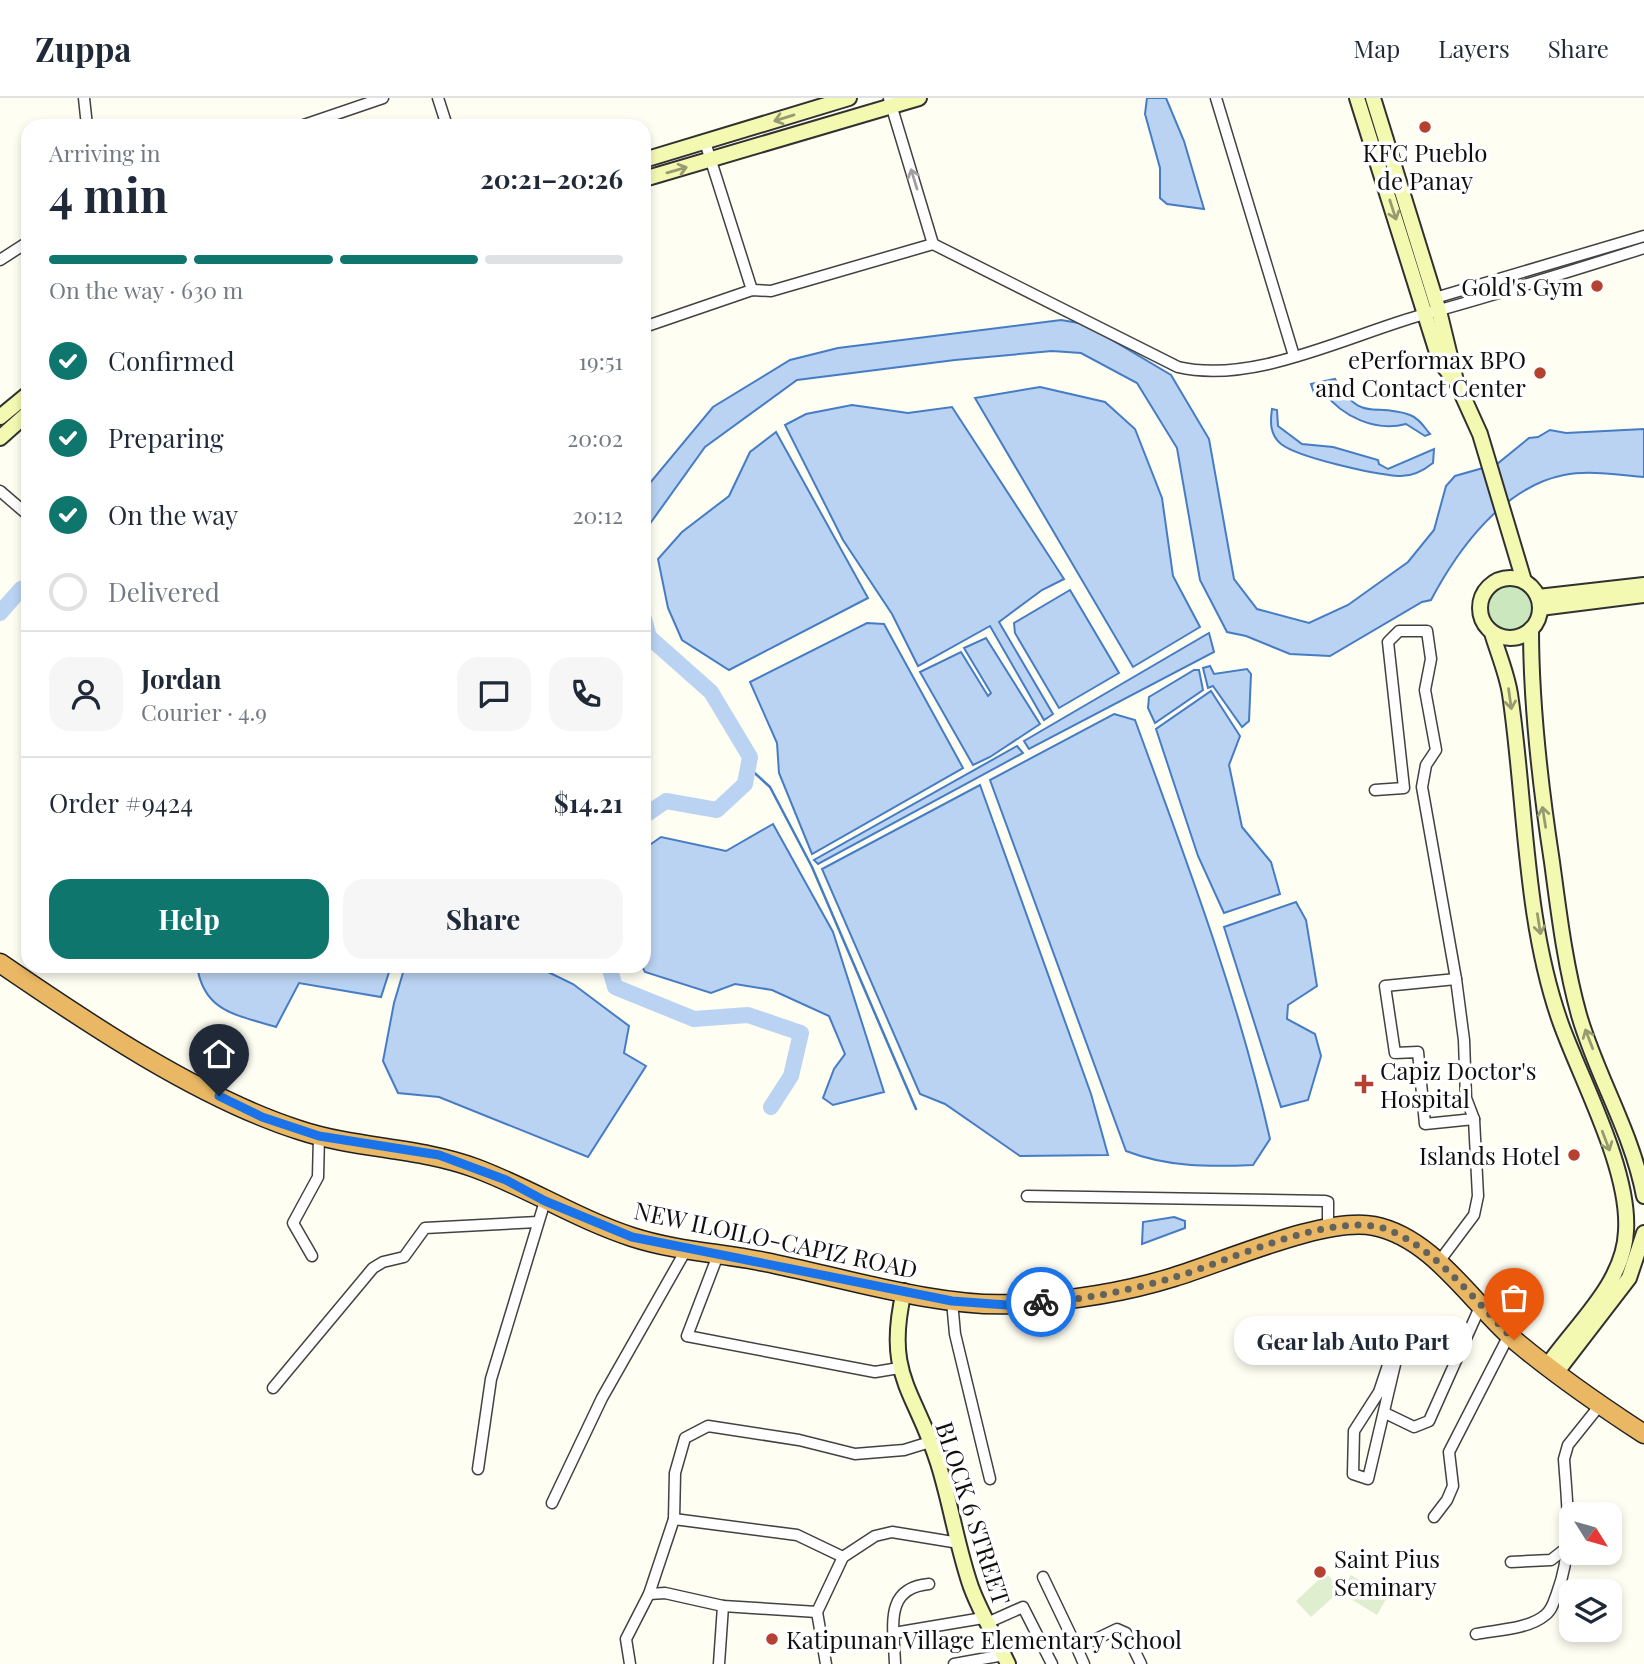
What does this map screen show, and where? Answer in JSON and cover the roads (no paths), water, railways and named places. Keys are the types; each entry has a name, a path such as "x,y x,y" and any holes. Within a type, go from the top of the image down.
{"highway":[{"name":"NEW ILOILO-CAPIZ ROAD","path":"0,963 74,1012 233,1103 319,1136 439,1155 506,1180 545,1201 632,1237 686,1250 952,1301 1007,1305 1061,1301 1145,1286 1328,1227 1370,1225 1391,1231 1438,1263 1509,1335 1552,1370 1644,1434"}],"main road":[{"path":"651,158 849,98"},
{"path":"651,177 710,161 890,102 919,98"},
{"path":"1357,98 1433,308"},
{"path":"1373,98 1433,308 1440,362 1456,381 1480,434 1524,581 1539,602"},
{"path":"0,417 21,400"},
{"path":"0,438 21,419"},
{"path":"1524,581 1504,578 1495,582 1484,592 1480,602 1481,617 1492,633 1510,691 1518,785 1543,953 1560,1021 1622,1191 1625,1241 1615,1287"},
{"path":"1539,602 1644,585"},
{"path":"1539,602 1644,595"},
{"path":"1539,602 1531,629 1531,692 1538,779 1564,950 1580,1016 1638,1164 1643,1190 1622,1191"},
{"path":"1492,633 1513,638 1531,629"},
{"path":"1586,1088 1604,1080"},
{"path":"1552,1370 1615,1287 1634,1267 1644,1233"},
{"name":"BLOCK 6 STREET","path":"904,1291 897,1323 899,1368 930,1442 985,1620 1006,1659"}],"street":[{"path":"84,98 86,119"},
{"path":"322,119 383,98"},
{"path":"438,98 445,119"},
{"path":"1216,98 1294,356"},
{"path":"890,102 933,244"},
{"path":"705,142 752,290"},
{"path":"1433,308 1571,273 1644,236"},
{"path":"651,325 752,290 771,291 933,244 1178,367 1197,372 1225,371 1294,356 1567,260 1644,248"},
{"path":"0,260 21,246"},
{"path":"1567,260 1571,273"},
{"path":"0,491 21,509"},
{"path":"1405,789 1388,642 1399,631 1427,631 1431,659 1425,691 1436,750 1426,765 1422,787 1456,979 1466,1098 1474,1119 1478,1196 1474,1215 1438,1263"},
{"path":"1375,790 1422,787"},
{"path":"1456,979 1385,986 1395,1053 1418,1052 1425,1124 1474,1119"},
{"path":"312,1256 293,1223 318,1177 319,1136"},
{"path":"1027,1196 1325,1201 1328,1202 1328,1227"},
{"path":"478,1469 491,1379 545,1201"},
{"path":"273,1388 373,1268 404,1257 425,1228 538,1222"},
{"path":"552,1503 602,1398 686,1250"},
{"path":"718,1255 687,1335 875,1372 899,1368"},
{"path":"952,1301 955,1334 990,1479"},
{"path":"1385,1413 1414,1427 1429,1421 1480,1307"},
{"path":"1434,1517 1447,1500 1453,1486 1449,1452 1509,1335"},
{"path":"1390,1359 1396,1360 1385,1413 1368,1479 1353,1474 1354,1431 1379,1392 1390,1359"},
{"path":"1567,1502 1564,1459 1568,1445 1600,1405"},
{"path":"630,1664 626,1639 649,1594 674,1519 675,1473 685,1437 708,1426 799,1440 855,1454 904,1450 930,1442"},
{"path":"674,1519 797,1535 843,1557"},
{"path":"826,1664 817,1612 843,1557 875,1536 892,1532 960,1543"},
{"path":"1511,1562 1551,1560 1559,1554"},
{"path":"1476,1634 1532,1622 1545,1616 1552,1607 1566,1565"},
{"path":"1043,1577 1084,1664"},
{"path":"895,1664 894,1633 898,1599 911,1586 929,1584"},
{"path":"649,1594 665,1593 723,1606 817,1612"},
{"path":"719,1664 723,1606"},
{"path":"894,1633 985,1620 1023,1607 1052,1664"},
{"path":"1077,1648 1117,1629 1126,1633 1140,1664"},
{"path":"954,1664 1006,1659"}],"water":[{"path":"1147,98 1166,98 1184,141 1204,209 1167,204 1160,198 1160,168 1145,114"},
{"path":"1061,320 1085,324 1171,375 1209,439 1234,579 1257,609 1309,623 1348,605 1408,562 1434,530 1446,486 1455,476 1497,464 1529,438 1538,437 1550,430 1566,433 1644,429 1644,477 1604,473 1564,475 1521,492 1502,506 1469,541 1431,600 1422,602 1330,656 1290,654 1246,636 1227,632 1200,580 1177,448 1137,383 1081,353 1052,351 955,360 797,380 705,447 651,522 651,482 713,407 790,360 838,348"},
{"path":"1335,379 1352,402 1360,407 1413,416 1430,434 1425,436 1406,424 1383,426 1360,420 1340,409 1324,392 1314,393 1311,384"},
{"path":"1040,387 1105,402 1135,429 1162,498 1173,576 1200,627 1133,667 975,398"},
{"path":"852,405 908,413 952,407 1064,579 1042,590 999,622 1053,714 1044,720 990,626 918,666 892,614 843,540 785,425 806,414"},
{"path":"1272,409 1277,410 1278,426 1302,444 1333,447 1378,460 1379,464 1388,469 1434,449 1433,463 1417,473 1398,476 1355,469 1304,455 1281,444 1275,437 1271,423"},
{"path":"776,432 868,598 729,670 682,640 668,608 658,559 682,532 729,496 750,452"},
{"path":"1070,590 1119,673 1059,708 1015,633 1014,623"},
{"path":"867,623 884,624 963,768 812,854 779,773 777,743 750,682"},
{"path":"1209,633 1214,652 1029,749 1024,741"},
{"path":"986,638 1040,724 973,765 920,672 961,652 988,696 991,693 964,648"},
{"path":"1210,666 1214,674 1247,669 1251,674 1249,721 1242,727 1213,686 1208,688 1203,668"},
{"path":"1194,670 1199,670 1203,690 1155,723 1148,708 1149,697"},
{"path":"1211,691 1240,736 1229,765 1242,827 1271,862 1280,894 1224,913 1198,856 1156,729"},
{"path":"1114,714 1135,720 1226,980 1270,1139 1253,1165 1188,1165 1126,1151 990,780"},
{"path":"1017,746 1023,753 818,864 814,860"},
{"path":"980,785 1091,1094 1108,1155 1020,1156 945,1104 920,1094 822,869"},
{"path":"773,824 833,932 884,1092 833,1105 823,1098 834,1069 845,1054 829,1016 772,990 735,984 711,993 648,973 651,973 651,844 661,837 726,851"},
{"path":"1296,902 1306,920 1317,986 1288,1005 1287,1019 1315,1034 1321,1056 1308,1100 1281,1107 1224,927"},
{"path":"199,973 389,973 381,997 299,983 276,1027 225,1010 207,994"},
{"path":"403,973 550,973 573,984 629,1026 624,1053 646,1066 588,1157 439,1097 398,1093 383,1061"},
{"path":"1174,1217 1185,1221 1185,1228 1142,1244 1143,1222"}],"waterway":[{"path":"0,613 21,589"},
{"path":"651,639 711,692 750,757 745,784 717,810 666,801 651,811"},
{"path":"748,767 770,787 812,867 916,1109"},
{"path":"611,973 615,987 694,1019 748,1015 801,1033 791,1076 771,1107"}],"place":[{"name":"KFC Pueblo de Panay","path":"1425,127"},
{"name":"Gold's Gym","path":"1597,286"},
{"name":"ePerformax BPO and Contact Center","path":"1540,373"},
{"name":"Capiz Doctor's Hospital","path":"1364,1084"},
{"name":"Islands Hotel","path":"1574,1155"},
{"name":"Gear lab Auto Part","path":"1514,1340"},
{"name":"Saint Pius Seminary","path":"1320,1572"},
{"name":"Katipunan Village Elementary School","path":"772,1639"}]}
